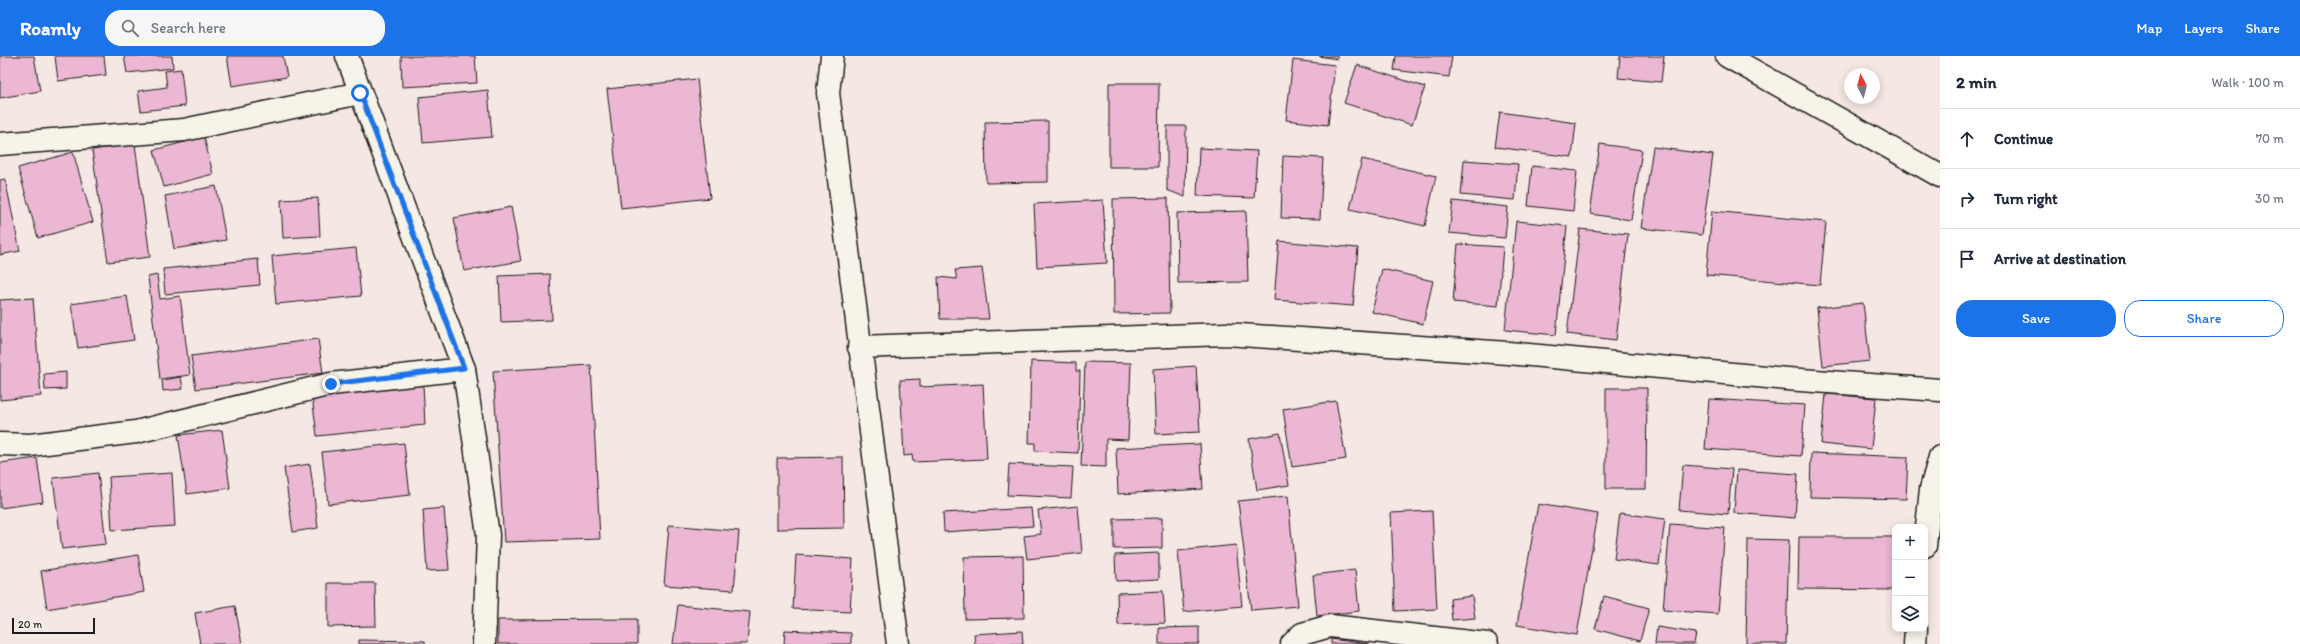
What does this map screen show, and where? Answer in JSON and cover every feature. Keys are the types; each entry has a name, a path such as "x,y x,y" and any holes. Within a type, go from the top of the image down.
{"street":[{"path":"347,56 464,368 488,535 484,644"},
{"path":"832,56 828,92 859,347 898,644"},
{"path":"1727,56 1940,176"},
{"path":"0,144 184,130 360,93"},
{"path":"859,347 1226,334 1508,353 1787,379 1940,390"},
{"path":"0,444 30,445 136,432 331,384 464,368"},
{"path":"1927,524 1931,488 1940,457"},
{"path":"1292,644 1302,634 1330,626 1487,644"},
{"path":"1915,644 1916,632"}],"building":[{"path":"0,56 34,56 40,91 0,98"},
{"path":"55,56 104,56 106,75 58,81"},
{"path":"124,56 172,56 173,68 127,73"},
{"path":"227,56 283,56 287,77 232,86"},
{"path":"401,56 475,56 477,83 402,87"},
{"path":"1319,56 1337,56 1337,59"},
{"path":"1396,56 1452,56 1449,77 1394,70"},
{"path":"1620,56 1664,56 1661,82 1618,78"},
{"path":"1293,60 1335,65 1328,125 1286,120"},
{"path":"1357,65 1425,87 1412,125 1344,103"},
{"path":"181,69 185,106 141,111 138,91 167,87 165,71"},
{"path":"697,79 710,198 621,208 607,89"},
{"path":"1109,83 1159,83 1158,167 1109,167"},
{"path":"488,90 492,137 423,143 419,97"},
{"path":"1500,112 1576,123 1572,157 1495,147"},
{"path":"1048,121 1048,182 986,183 985,122"},
{"path":"1167,126 1186,126 1185,197 1167,190"},
{"path":"204,137 213,174 164,187 154,150"},
{"path":"135,144 150,257 108,262 92,150"},
{"path":"1600,144 1642,150 1631,220 1590,214"},
{"path":"1653,147 1713,155 1702,235 1641,228"},
{"path":"1199,148 1257,151 1254,198 1197,196"},
{"path":"73,152 93,222 38,238 18,168"},
{"path":"1283,156 1323,158 1320,219 1281,218"},
{"path":"1362,159 1436,176 1425,226 1350,209"},
{"path":"1464,160 1518,164 1515,200 1461,195"},
{"path":"1532,166 1577,171 1573,211 1528,206"},
{"path":"5,179 20,251 0,255 0,180"},
{"path":"216,186 226,240 174,249 165,196"},
{"path":"318,198 320,236 283,238 281,200"},
{"path":"1168,198 1170,313 1114,314 1113,199"},
{"path":"1103,200 1107,263 1037,267 1034,204"},
{"path":"1453,201 1508,207 1505,238 1449,233"},
{"path":"511,207 521,261 464,271 454,218"},
{"path":"1246,211 1248,282 1178,283 1177,213"},
{"path":"1712,211 1826,222 1820,285 1706,275"},
{"path":"1516,221 1567,226 1556,335 1505,330"},
{"path":"1580,229 1628,234 1616,340 1567,334"},
{"path":"1279,241 1358,248 1353,306 1274,300"},
{"path":"1458,244 1503,247 1498,306 1453,302"},
{"path":"356,248 361,296 276,304 272,256"},
{"path":"258,259 260,285 165,294 163,269"},
{"path":"982,268 989,319 940,319 938,277 957,279 955,270"},
{"path":"1382,269 1433,281 1423,324 1372,312"},
{"path":"550,274 552,320 501,322 499,276"},
{"path":"157,275 160,299 180,296 190,375 160,379 148,277"},
{"path":"127,296 134,340 78,348 71,304"},
{"path":"33,298 41,396 0,400 0,300"},
{"path":"1863,303 1870,361 1823,366 1817,308"},
{"path":"318,339 323,373 196,389 191,356"},
{"path":"1031,361 1076,363 1076,371 1080,371 1078,453 1035,451 1035,443 1029,443"},
{"path":"1085,362 1131,363 1128,440 1106,439 1106,467 1081,466"},
{"path":"591,365 600,539 504,542 493,371"},
{"path":"1196,366 1200,432 1156,434 1153,369"},
{"path":"66,372 66,389 45,390 44,374"},
{"path":"181,377 183,389 163,391 162,380"},
{"path":"920,379 920,387 983,384 987,459 913,462 912,455 904,456 900,380"},
{"path":"423,384 425,425 317,436 312,396"},
{"path":"1606,388 1647,388 1646,489 1606,489"},
{"path":"1826,394 1876,398 1871,449 1821,444"},
{"path":"1709,399 1805,405 1801,456 1705,449"},
{"path":"1336,401 1346,459 1292,467 1283,409"},
{"path":"222,430 230,488 187,494 178,435"},
{"path":"1280,433 1289,485 1257,490 1249,439"},
{"path":"404,443 410,495 328,504 322,452"},
{"path":"1200,444 1203,489 1118,494 1116,448"},
{"path":"1811,453 1908,457 1906,499 1810,497"},
{"path":"843,457 844,528 777,529 777,458"},
{"path":"37,458 43,502 0,508 0,463"},
{"path":"310,464 318,528 293,532 284,468"},
{"path":"1009,464 1073,467 1071,498 1007,495"},
{"path":"1683,465 1732,469 1728,514 1679,510"},
{"path":"1737,470 1798,474 1795,518 1734,513"},
{"path":"98,473 106,544 62,549 53,478"},
{"path":"172,473 175,526 112,530 109,477"},
{"path":"1288,496 1298,606 1251,610 1238,501"},
{"path":"1538,504 1598,514 1577,635 1517,625"},
{"path":"1078,506 1082,553 1027,559 1024,536 1041,534 1038,510"},
{"path":"444,508 449,570 427,571 423,510"},
{"path":"1031,508 1033,526 944,532 943,513"},
{"path":"1432,511 1437,609 1395,611 1391,513"},
{"path":"1620,513 1665,519 1659,565 1614,559"},
{"path":"1940,516 1940,532 1935,530"},
{"path":"1162,518 1162,548 1114,549 1114,519"},
{"path":"1670,524 1725,528 1718,614 1663,610"},
{"path":"669,525 739,531 734,590 664,585"},
{"path":"1799,537 1892,537 1892,590 1798,589"},
{"path":"1748,539 1789,540 1786,644 1746,644"},
{"path":"1236,545 1242,606 1184,612 1178,551"},
{"path":"1159,553 1159,579 1116,581 1115,555"},
{"path":"138,555 144,592 47,609 41,571"},
{"path":"796,555 853,559 850,612 793,609"},
{"path":"1023,556 1024,618 965,619 964,557"},
{"path":"1355,570 1359,611 1317,616 1313,575"},
{"path":"328,583 375,583 376,626 328,627"},
{"path":"1163,591 1165,623 1118,625 1117,593"},
{"path":"1472,596 1475,618 1452,620 1450,599"},
{"path":"1604,596 1649,608 1640,641 1595,629"},
{"path":"678,605 750,612 747,644 673,644"},
{"path":"235,606 242,644 200,644 195,613"},
{"path":"637,619 637,644 498,644 498,620"},
{"path":"1199,627 1199,644 1159,644 1159,628"},
{"path":"1657,627 1696,633 1694,644 1655,644"},
{"path":"785,630 851,633 851,644 784,644"},
{"path":"1022,631 1023,644 975,644 974,634"},
{"path":"1331,639 1368,644 1331,644"},
{"path":"359,640 425,641 425,644 359,644"}],"route":[{"path":"331,384 464,368 360,93"}]}
